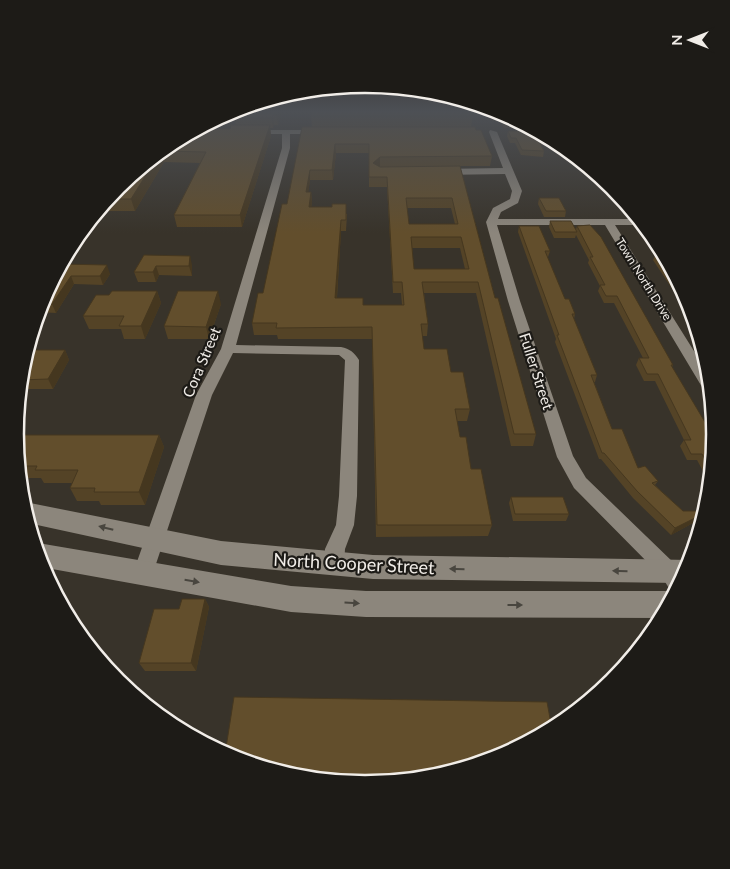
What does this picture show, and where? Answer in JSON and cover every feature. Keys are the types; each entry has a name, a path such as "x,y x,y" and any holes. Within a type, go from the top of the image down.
{"main road":[{"name":"North Cooper Street","path":"33,513 221,553 374,568 675,576"},
{"path":"47,556 291,599 366,604 661,605"}],"street":[{"name":"Cora Street","path":"144,573 153,540 204,395 228,349 285,152"},
{"path":"501,152 517,191 514,201 497,210 491,222 632,222"},
{"path":"428,172 510,171"},
{"name":"Fuller Street","path":"491,222 514,301 565,457 580,483 676,574"},
{"name":"Town North Drive","path":"608,222 701,373"},
{"path":"228,349 341,351 348,354 352,360 348,496 345,525 335,549 334,564"}],"building":[{"path":"186,152 261,152 240,215 174,215 206,152"},
{"path":"297,152 334,152 332,170 310,170 306,192 311,192 309,207 332,207 332,204 346,204 346,220 341,220 335,298 363,298 363,305 404,305 402,282 393,282 387,177 369,177 369,152 490,152 492,156 380,157 373,163 380,167 460,166 495,298 498,298 536,434 514,434 478,282 422,282 428,324 421,324 424,349 447,349 451,372 463,372 470,409 455,409 460,437 466,437 471,469 481,469 492,525 377,525 372,327 276,328 277,323 252,323 258,293 263,293 282,204 287,204","holes":["406,198 452,198 458,224 409,224","411,237 461,237 469,269 414,269"]},
{"path":"149,170 131,199 118,199"},
{"path":"539,198 559,198 566,211 546,211"},
{"path":"550,221 571,221 577,232 555,232"},
{"path":"590,225 601,237 673,365 671,365 706,424 706,461 702,454 691,454 684,440 691,440 658,374 647,374 639,358 649,358 617,296 606,296 600,285 605,285 590,257 593,257 577,226"},
{"path":"519,226 539,226 550,251 545,251 565,299 569,299 575,314 572,314 597,375 591,375 612,429 622,429 638,468 645,466 658,481 652,483 683,511 698,511 696,517 675,528 602,453 557,335 559,335"},
{"path":"144,255 190,256 189,266 156,266 153,272 134,272"},
{"path":"69,264 107,265 100,276 71,276 52,304 50,304"},
{"path":"112,291 157,291 141,326 119,326 124,316 83,316 96,295 109,295"},
{"path":"178,291 218,291 206,327 164,326"},
{"path":"34,350 65,350 48,379 28,380"},
{"path":"24,435 159,435 139,492 94,492 95,488 70,488 78,470 35,470 37,466 25,466"},
{"path":"511,497 563,497 569,514 515,514"},
{"path":"182,599 205,599 191,663 139,663 154,609 179,609"},
{"path":"234,697 547,702 550,721 516,741 475,758 432,769 387,775 365,776 320,773 255,758 226,746"}]}
